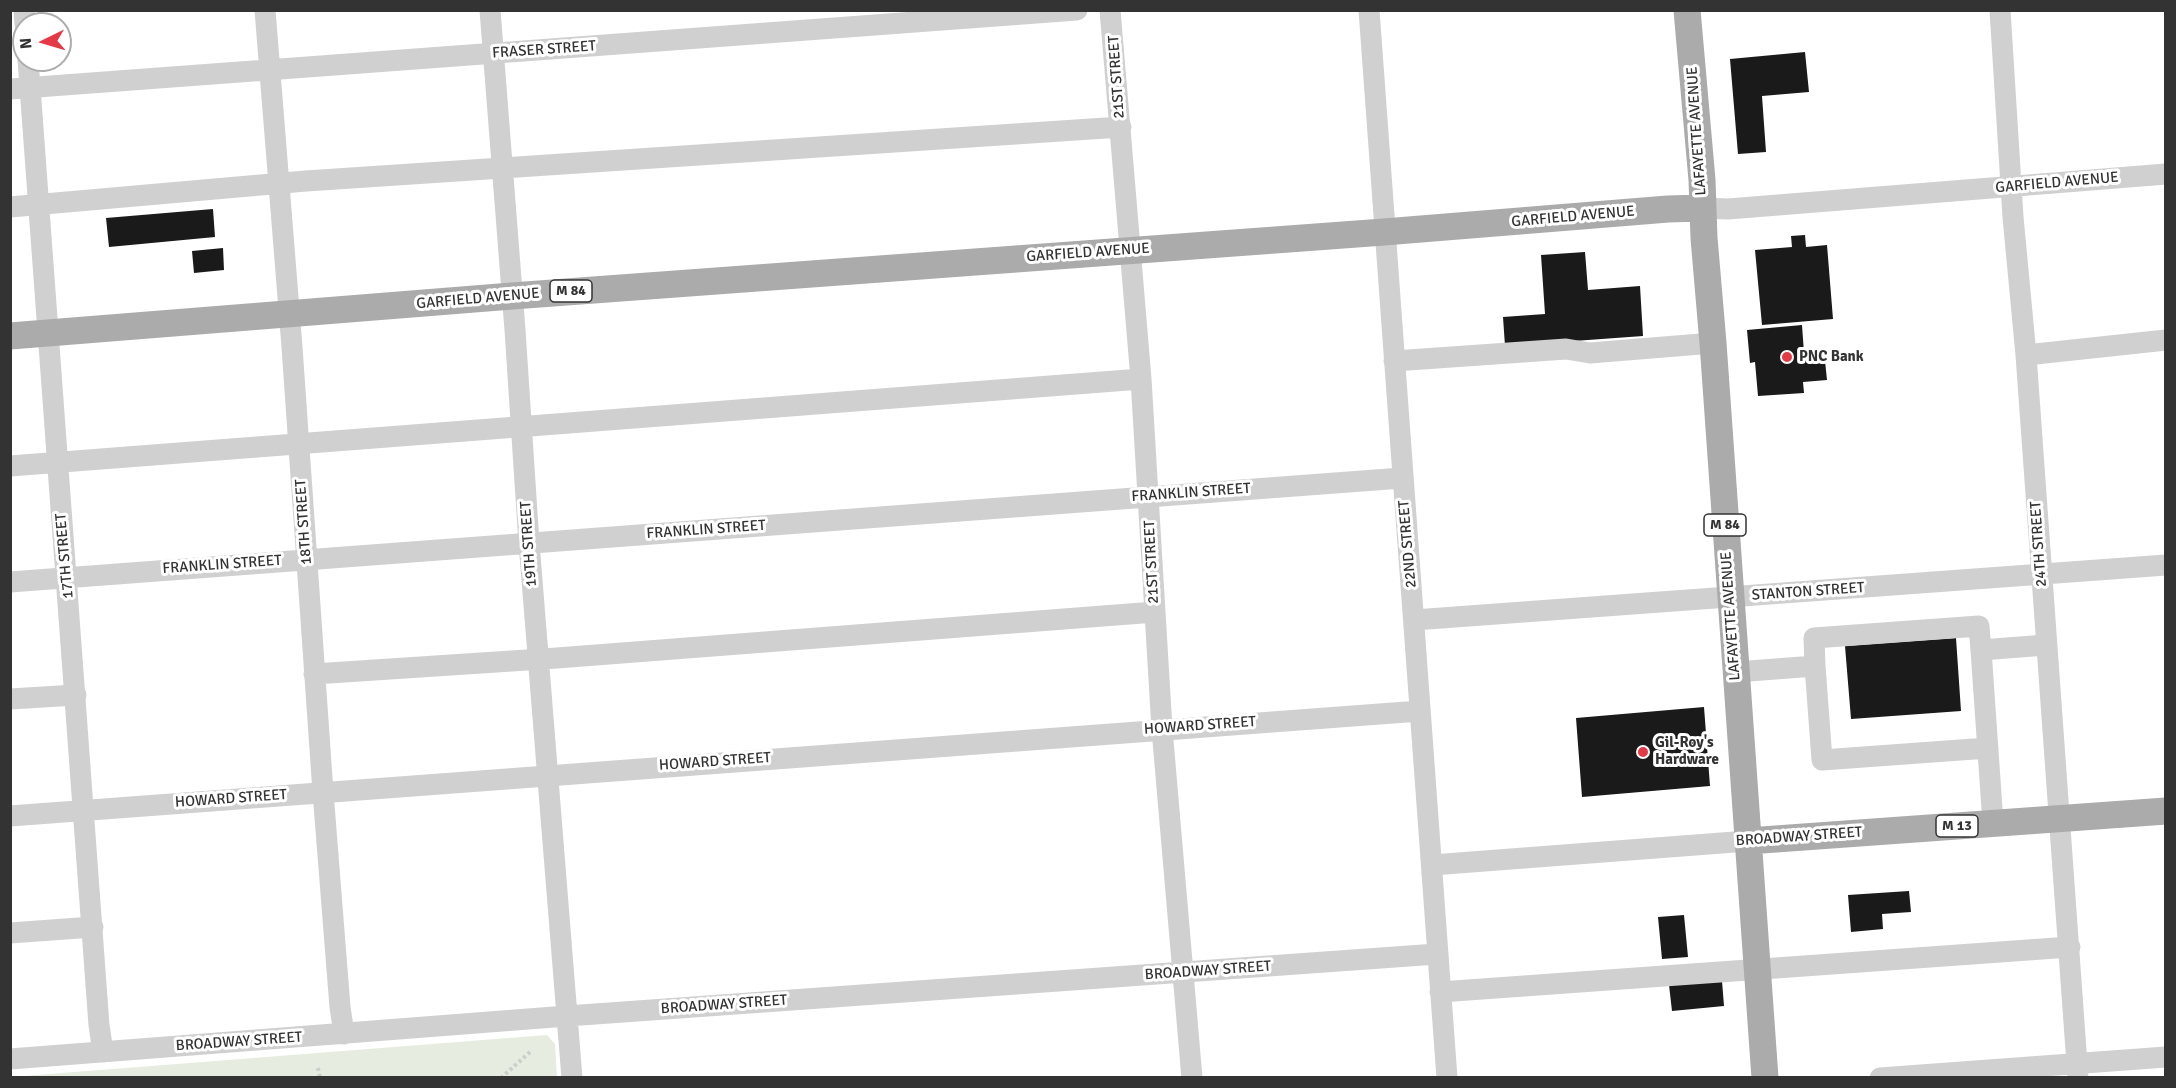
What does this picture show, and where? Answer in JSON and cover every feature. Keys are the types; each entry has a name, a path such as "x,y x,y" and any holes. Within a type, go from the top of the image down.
{"main road":[{"name":"LAFAYETTE AVENUE","path":"1687,10 1702,180 1702,208 1765,1077"},
{"name":"GARFIELD AVENUE","path":"10,336 512,296 1702,208"},
{"name":"BROADWAY STREET","path":"1748,841 2166,811"}],"street":[{"name":"18TH STREET","path":"265,10 290,315 323,792 344,1034"},
{"name":"19TH STREET","path":"490,10 529,543 572,1077"},
{"name":"FRASER STREET","path":"20,88 270,72 1077,10"},
{"name":"21ST STREET","path":"1110,10 1141,379 1162,729 1192,1077"},
{"name":"22ND STREET","path":"1369,10 1447,1077"},
{"name":"24TH STREET","path":"2000,10 2011,188 2061,819 2077,1071"},
{"name":"17TH STREET","path":"25,72 20,88 39,204 99,1025 103,1052"},
{"path":"10,207 502,167 1121,127"},
{"name":"GARFIELD AVENUE","path":"1702,208 1728,209 2166,174"},
{"path":"2026,355 2166,340"},
{"path":"1394,361 1566,349 1590,353 1713,343"},
{"path":"10,466 1141,379"},
{"name":"FRANKLIN STREET","path":"10,582 306,558 1402,478"},
{"name":"STANTON STREET","path":"1414,620 2166,565"},
{"path":"314,675 1155,612"},
{"path":"1988,748 1822,760 1814,638 1980,626 1993,823"},
{"path":"1981,650 2046,645"},
{"path":"1736,672 1815,666"},
{"path":"10,699 76,695"},
{"name":"HOWARD STREET","path":"10,816 1420,711"},
{"name":"BROADWAY STREET","path":"1432,865 1748,841"},
{"path":"10,933 93,927"},
{"path":"1440,992 2070,947"},
{"name":"BROADWAY STREET","path":"10,1059 567,1016 1437,954"},
{"path":"1880,1077 2077,1071 2166,1057"}],"path":[{"path":"501,1077 531,1051"},
{"path":"318,1068 320,1077"}],"shaded area":[{"path":"547,1035 555,1044 557,1077 11,1077"}],"building":[{"path":"1805,52 1809,92 1762,96 1766,152 1738,154 1730,59"},
{"path":"213,209 215,237 109,247 106,218"},
{"path":"1805,235 1806,247 1827,245 1833,319 1762,325 1755,250 1792,247 1791,236"},
{"path":"223,248 224,270 194,273 192,251"},
{"path":"1585,252 1588,290 1640,286 1643,336 1505,346 1503,317 1545,314 1541,255"},
{"name":"PNC Bank","path":"1802,325 1804,353 1824,351 1827,380 1803,382 1804,393 1758,396 1755,362 1750,363 1747,330"},
{"path":"1956,638 1961,711 1851,719 1845,646"},
{"name":"Gil-Roy's Hardware","path":"1704,707 1710,786 1582,797 1576,718"},
{"path":"1909,891 1911,912 1882,914 1883,929 1851,932 1848,895"},
{"path":"1684,915 1688,957 1662,959 1658,917"},
{"path":"1722,981 1724,1006 1672,1011 1669,985"}],"place":[{"name":"PNC Bank","path":"1787,357"},
{"name":"Gil-Roy's Hardware","path":"1643,752"}]}
